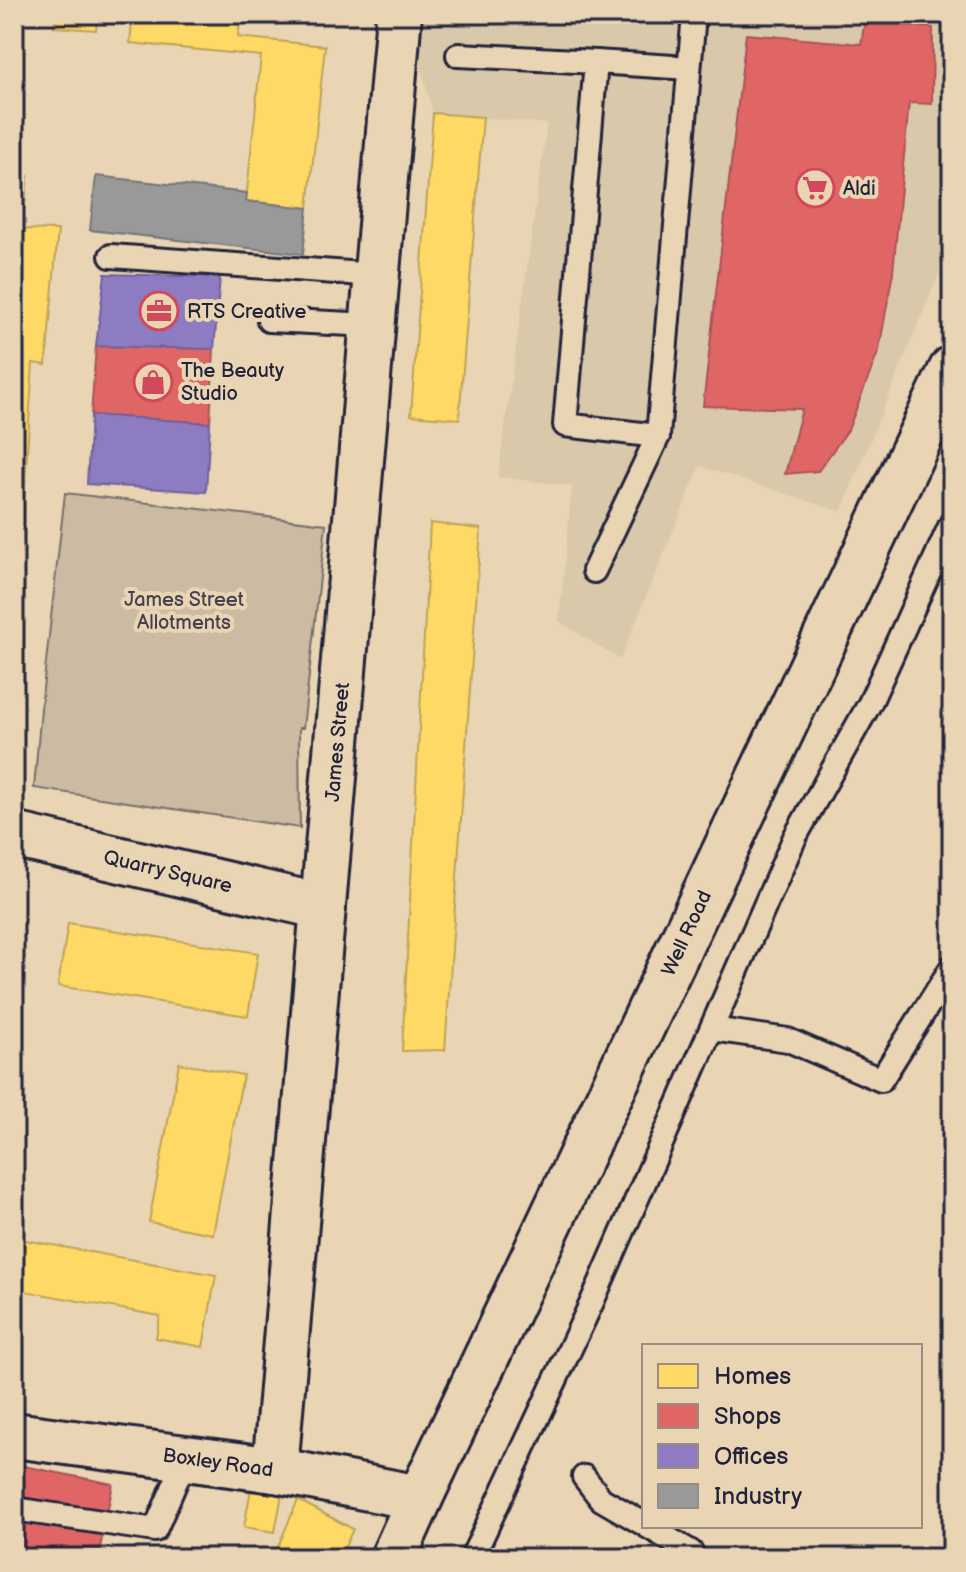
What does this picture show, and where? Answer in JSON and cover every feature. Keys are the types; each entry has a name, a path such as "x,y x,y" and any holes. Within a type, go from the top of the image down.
{"street":[{"name":"James Street","path":"275,1470 399,14"},
{"name":"Well Road","path":"393,1558 952,369"},
{"name":"Quarry Square","path":"14,835 323,907"},
{"name":"Boxley Road","path":"14,1435 275,1470 420,1498"}],"lane":[{"path":"594,571 658,436 694,14"},
{"path":"458,55 689,68"},
{"path":"596,62 565,425 658,436"},
{"path":"111,256 377,275"},
{"path":"269,320 372,325"},
{"path":"472,1558 592,1302 795,837 870,703 952,522"},
{"path":"712,1029 788,1040 881,1080 952,967"},
{"path":"14,1509 155,1530 186,1458"},
{"path":"584,1477 601,1499 642,1523"},
{"path":"651,1528 691,1552 695,1558"}],"shaded area":[{"path":"407,14 952,14 951,244 841,512 700,466 620,660 559,621 572,486 498,477 547,124 433,113"}],"green space":[{"name":"James Street Allotments","path":"65,493 326,524 303,728 299,728 300,828 34,788"}],"building: Homes":[{"path":"56,14 98,14 96,30 54,27"},
{"path":"133,14 241,14 238,37 325,46 308,208 246,201 261,56 130,43"},
{"path":"433,113 483,117 459,419 411,415"},
{"path":"14,174 28,176 24,210 14,209"},
{"path":"14,229 58,230 46,365 33,363 19,573 14,572"},
{"path":"430,523 481,529 445,1050 402,1051"},
{"path":"68,923 258,953 248,1016 58,986"},
{"path":"179,1063 243,1075 213,1234 149,1222"},
{"path":"14,1238 216,1275 203,1347 156,1338 160,1316 14,1289"},
{"path":"251,1489 282,1495 275,1532 244,1527"},
{"path":"298,1500 353,1529 340,1558 273,1558"}],"building: Shops":[{"name":"Aldi","path":"865,19 933,28 932,104 909,103 893,272 879,350 848,430 818,471 785,474 802,409 703,406 746,34 861,44"},
{"name":"The Beauty Studio","path":"96,346 214,349 210,423 91,415"},
{"path":"14,1464 113,1484 98,1558 14,1558"}],"building: Offices":[{"name":"RTS Creative","path":"105,274 220,277 214,349 96,346"},
{"path":"91,415 210,423 206,492 87,484"}],"building: Industry":[{"path":"96,176 247,193 246,201 308,208 303,254 90,230"}],"place":[{"name":"Aldi","path":"815,188"},
{"name":"RTS Creative","path":"159,311"},
{"name":"The Beauty Studio","path":"153,382"}]}
